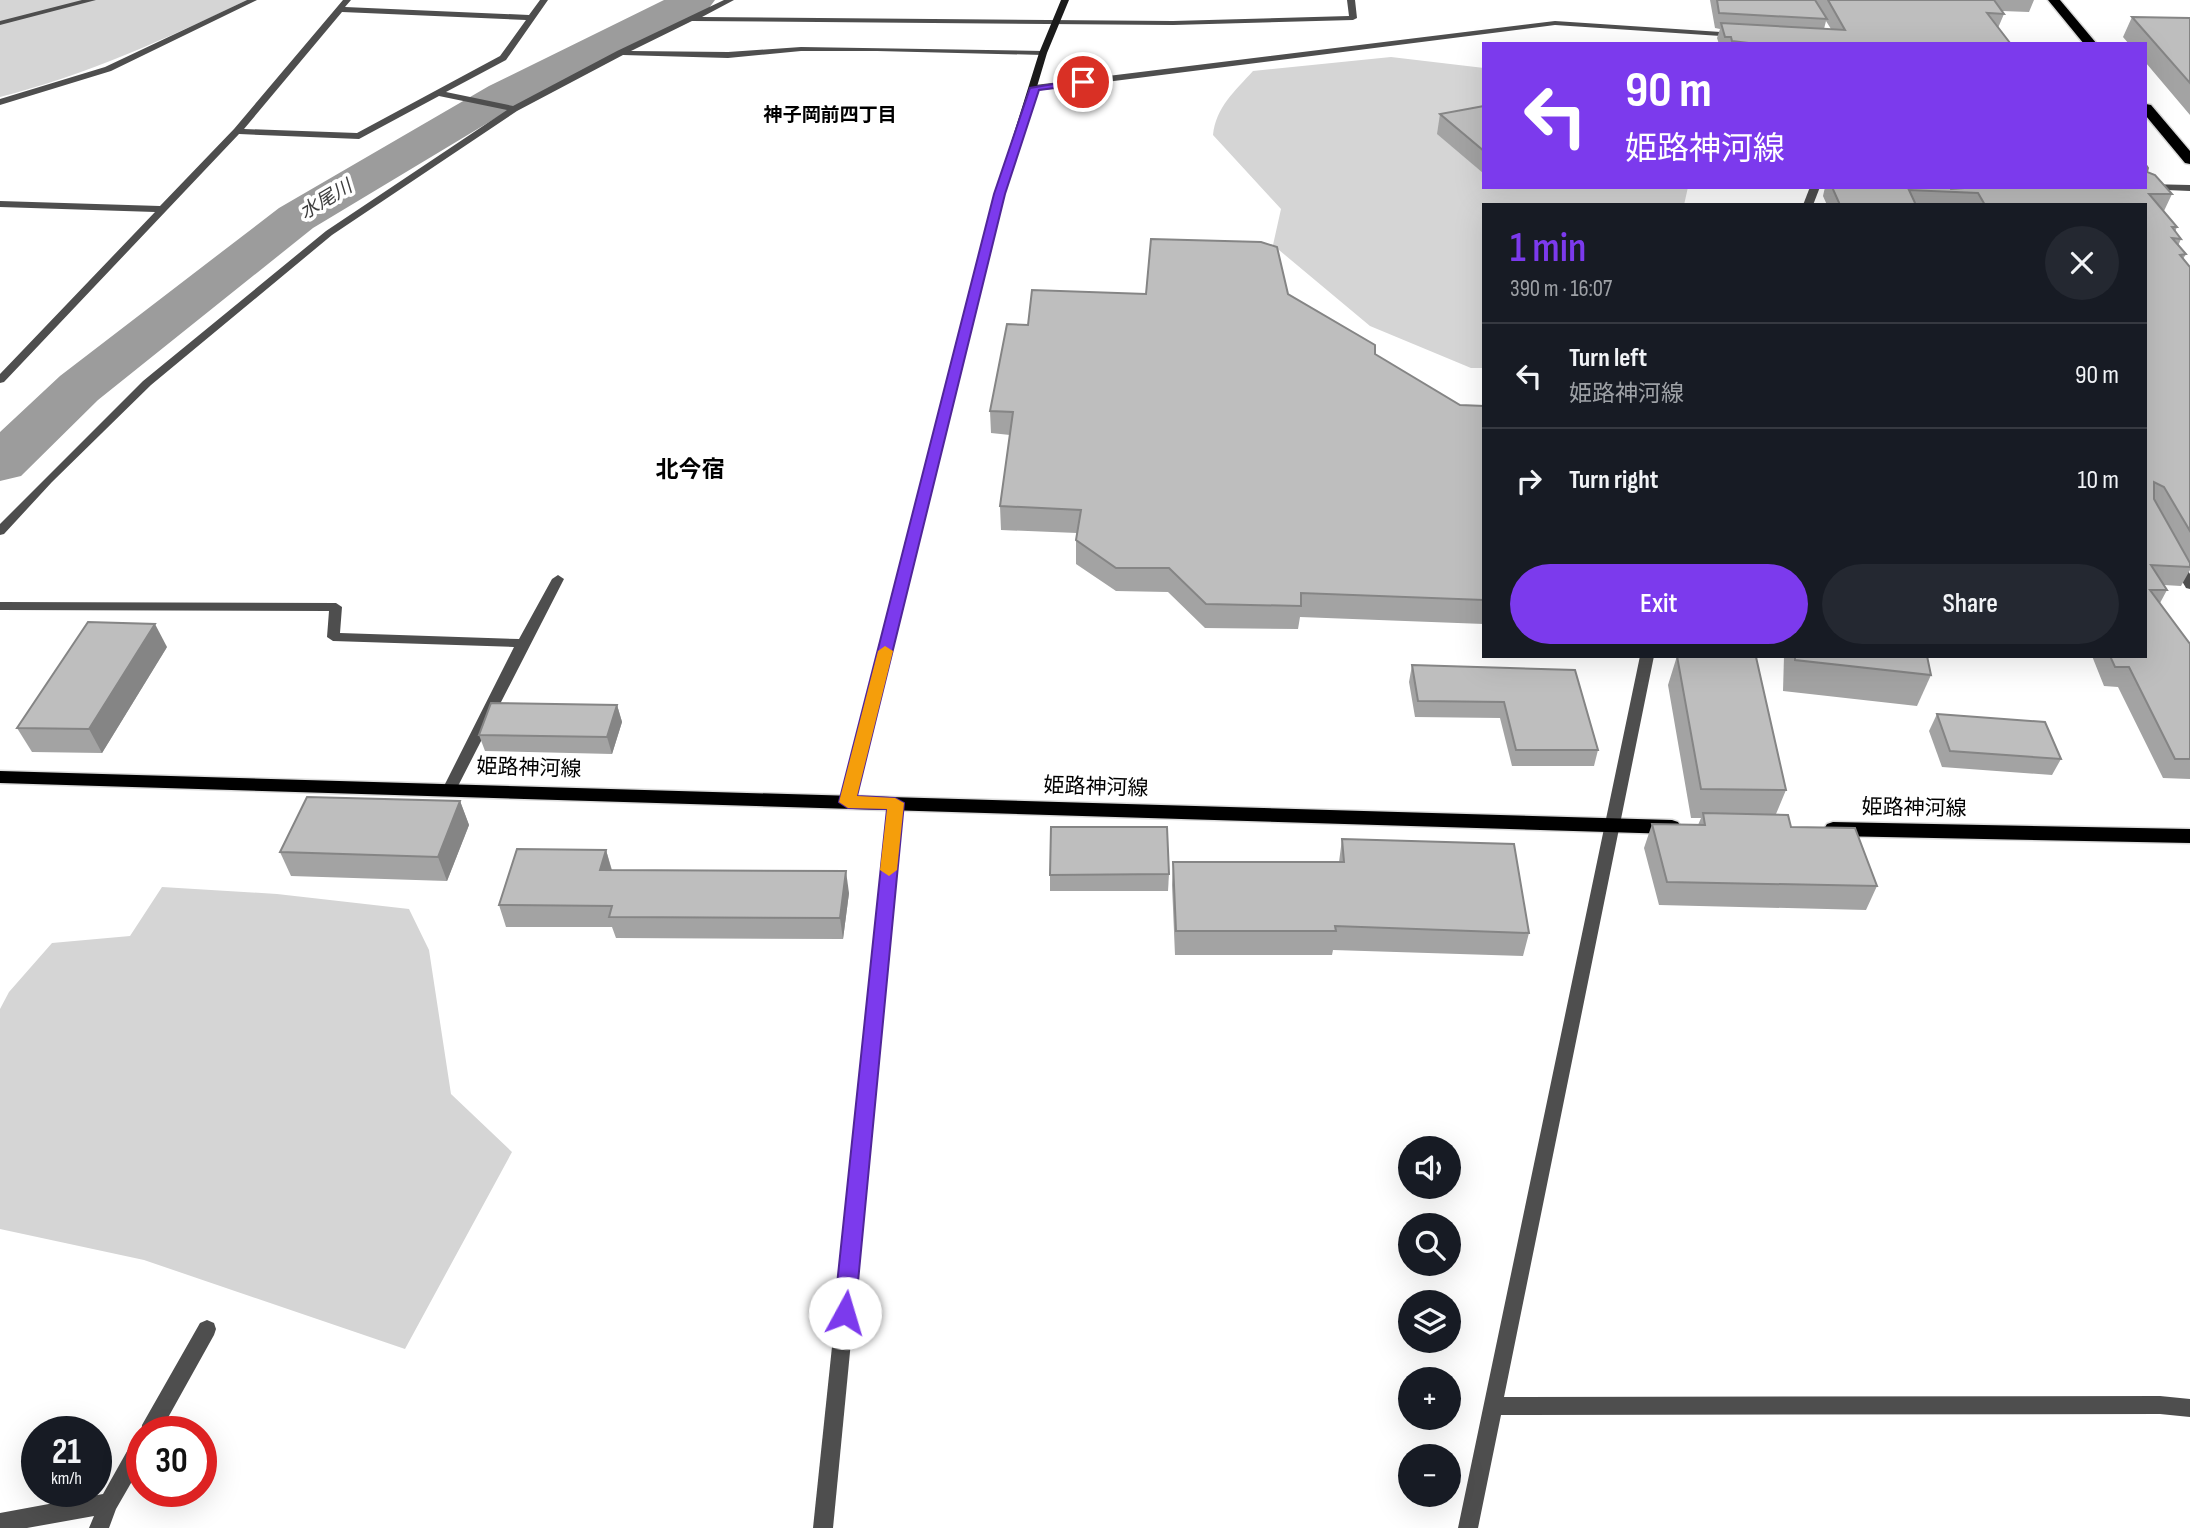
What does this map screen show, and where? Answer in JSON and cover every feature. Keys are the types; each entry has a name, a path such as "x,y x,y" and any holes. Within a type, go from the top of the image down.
{"highway":[{"path":"2054,0 2089,42"},
{"path":"2147,109 2190,160"}],"main road":[{"name":"姫路神河線","path":"0,777 450,788 1696,827"},
{"name":"姫路神河線","path":"1820,829 2190,835"}],"street":[{"path":"0,23 92,0"},
{"path":"0,102 108,69 253,0"},
{"path":"0,380 237,131 347,0"},
{"path":"237,131 359,136 503,58 544,0"},
{"path":"0,531 147,383 329,233 514,109 620,52 730,0"},
{"path":"848,802 1000,194 1035,88 1043,53 1065,0"},
{"path":"690,19 1173,23 1353,18 1351,0"},
{"path":"339,9 533,18"},
{"path":"1035,88 1555,23 1750,36"},
{"path":"620,52 728,55 801,49 852,49 1043,53"},
{"path":"438,93 514,109"},
{"path":"2147,187 2190,188"},
{"path":"0,204 164,209"},
{"path":"2171,552 2190,585"},
{"path":"450,788 558,579"},
{"path":"0,606 336,607 332,637 523,643"},
{"path":"1468,1528 1647,658"},
{"path":"823,1528 895,803"},
{"path":"158,1416 207,1329"},
{"path":"1493,1406 2160,1405 2190,1408"},
{"path":"112,1498 126,1473"},
{"path":"0,1523 87,1507"},
{"path":"99,1528 107,1507"}],"shaded area":[{"path":"0,0 247,0 126,54 64,78 0,97"},
{"path":"1391,57 1482,68 1482,189 1688,189 1684,203 1482,203 1482,368 1471,368 1370,326 1273,245 1281,209 1213,135 1222,108 1253,71"},
{"path":"162,887 277,894 409,909 429,950 451,1094 512,1152 405,1349 144,1260 0,1229 0,1009 9,992 52,943 130,936"}],"building":[{"path":"1717,0 1815,0 1827,19 1719,13"},
{"path":"1828,0 1994,0 2004,14 1987,13 2009,42 1740,42 1725,37 1721,23 1845,30"},
{"path":"2132,17 2190,18 2190,83"},
{"path":"1482,106 1482,149 1440,114"},
{"path":"2147,172 2155,175 2172,194 2149,194 2177,227 2172,227 2181,239 2172,238 2186,254 2180,255 2190,267 2190,531 2164,487 2154,482 2154,499 2190,567 2151,565 2167,590 2150,590 2190,644 2190,759 2175,759 2129,667 2115,667 2111,658 2147,658 2147,203 1984,203 1978,193 1909,190 1915,203 1839,203 1833,189 2147,189"},
{"path":"1151,239 1261,242 1277,247 1288,294 1375,345 1375,354 1460,405 1482,406 1482,600 1301,593 1301,606 1206,604 1169,568 1116,568 1076,540 1081,510 1000,506 1013,412 990,411 1007,324 1028,325 1032,290 1146,294"},
{"path":"88,622 155,624 89,729 17,728"},
{"path":"1677,658 1756,658 1786,790 1701,789"},
{"path":"1927,658 1931,675 1795,660"},
{"path":"1412,665 1575,670 1598,750 1516,750 1504,702 1418,701"},
{"path":"491,703 617,705 607,737 479,735"},
{"path":"1937,714 2045,722 2061,759 1950,751"},
{"path":"307,797 460,801 438,857 280,852"},
{"path":"1703,813 1788,815 1791,827 1855,828 1877,886 1667,882 1652,824 1705,825"},
{"path":"1051,827 1167,827 1169,874 1050,875"},
{"path":"1342,839 1514,844 1529,933 1335,926 1336,931 1176,931 1173,862 1344,862"},
{"path":"517,849 606,850 600,870 846,871 840,918 609,917 612,906 499,905"}],"waterway":[{"name":"水尾川","path":"0,464 79,388 296,218 504,95 695,0"}],"slow traffic":[{"path":"885,651 848,802 895,803 889,870"}],"district":[{"name":"神子岡前四丁目","path":"830,115"},
{"name":"北今宿","path":"690,470"}],"route":[{"path":"845,1313 895,803 848,802 1000,194 1035,88 1083,82"}]}
